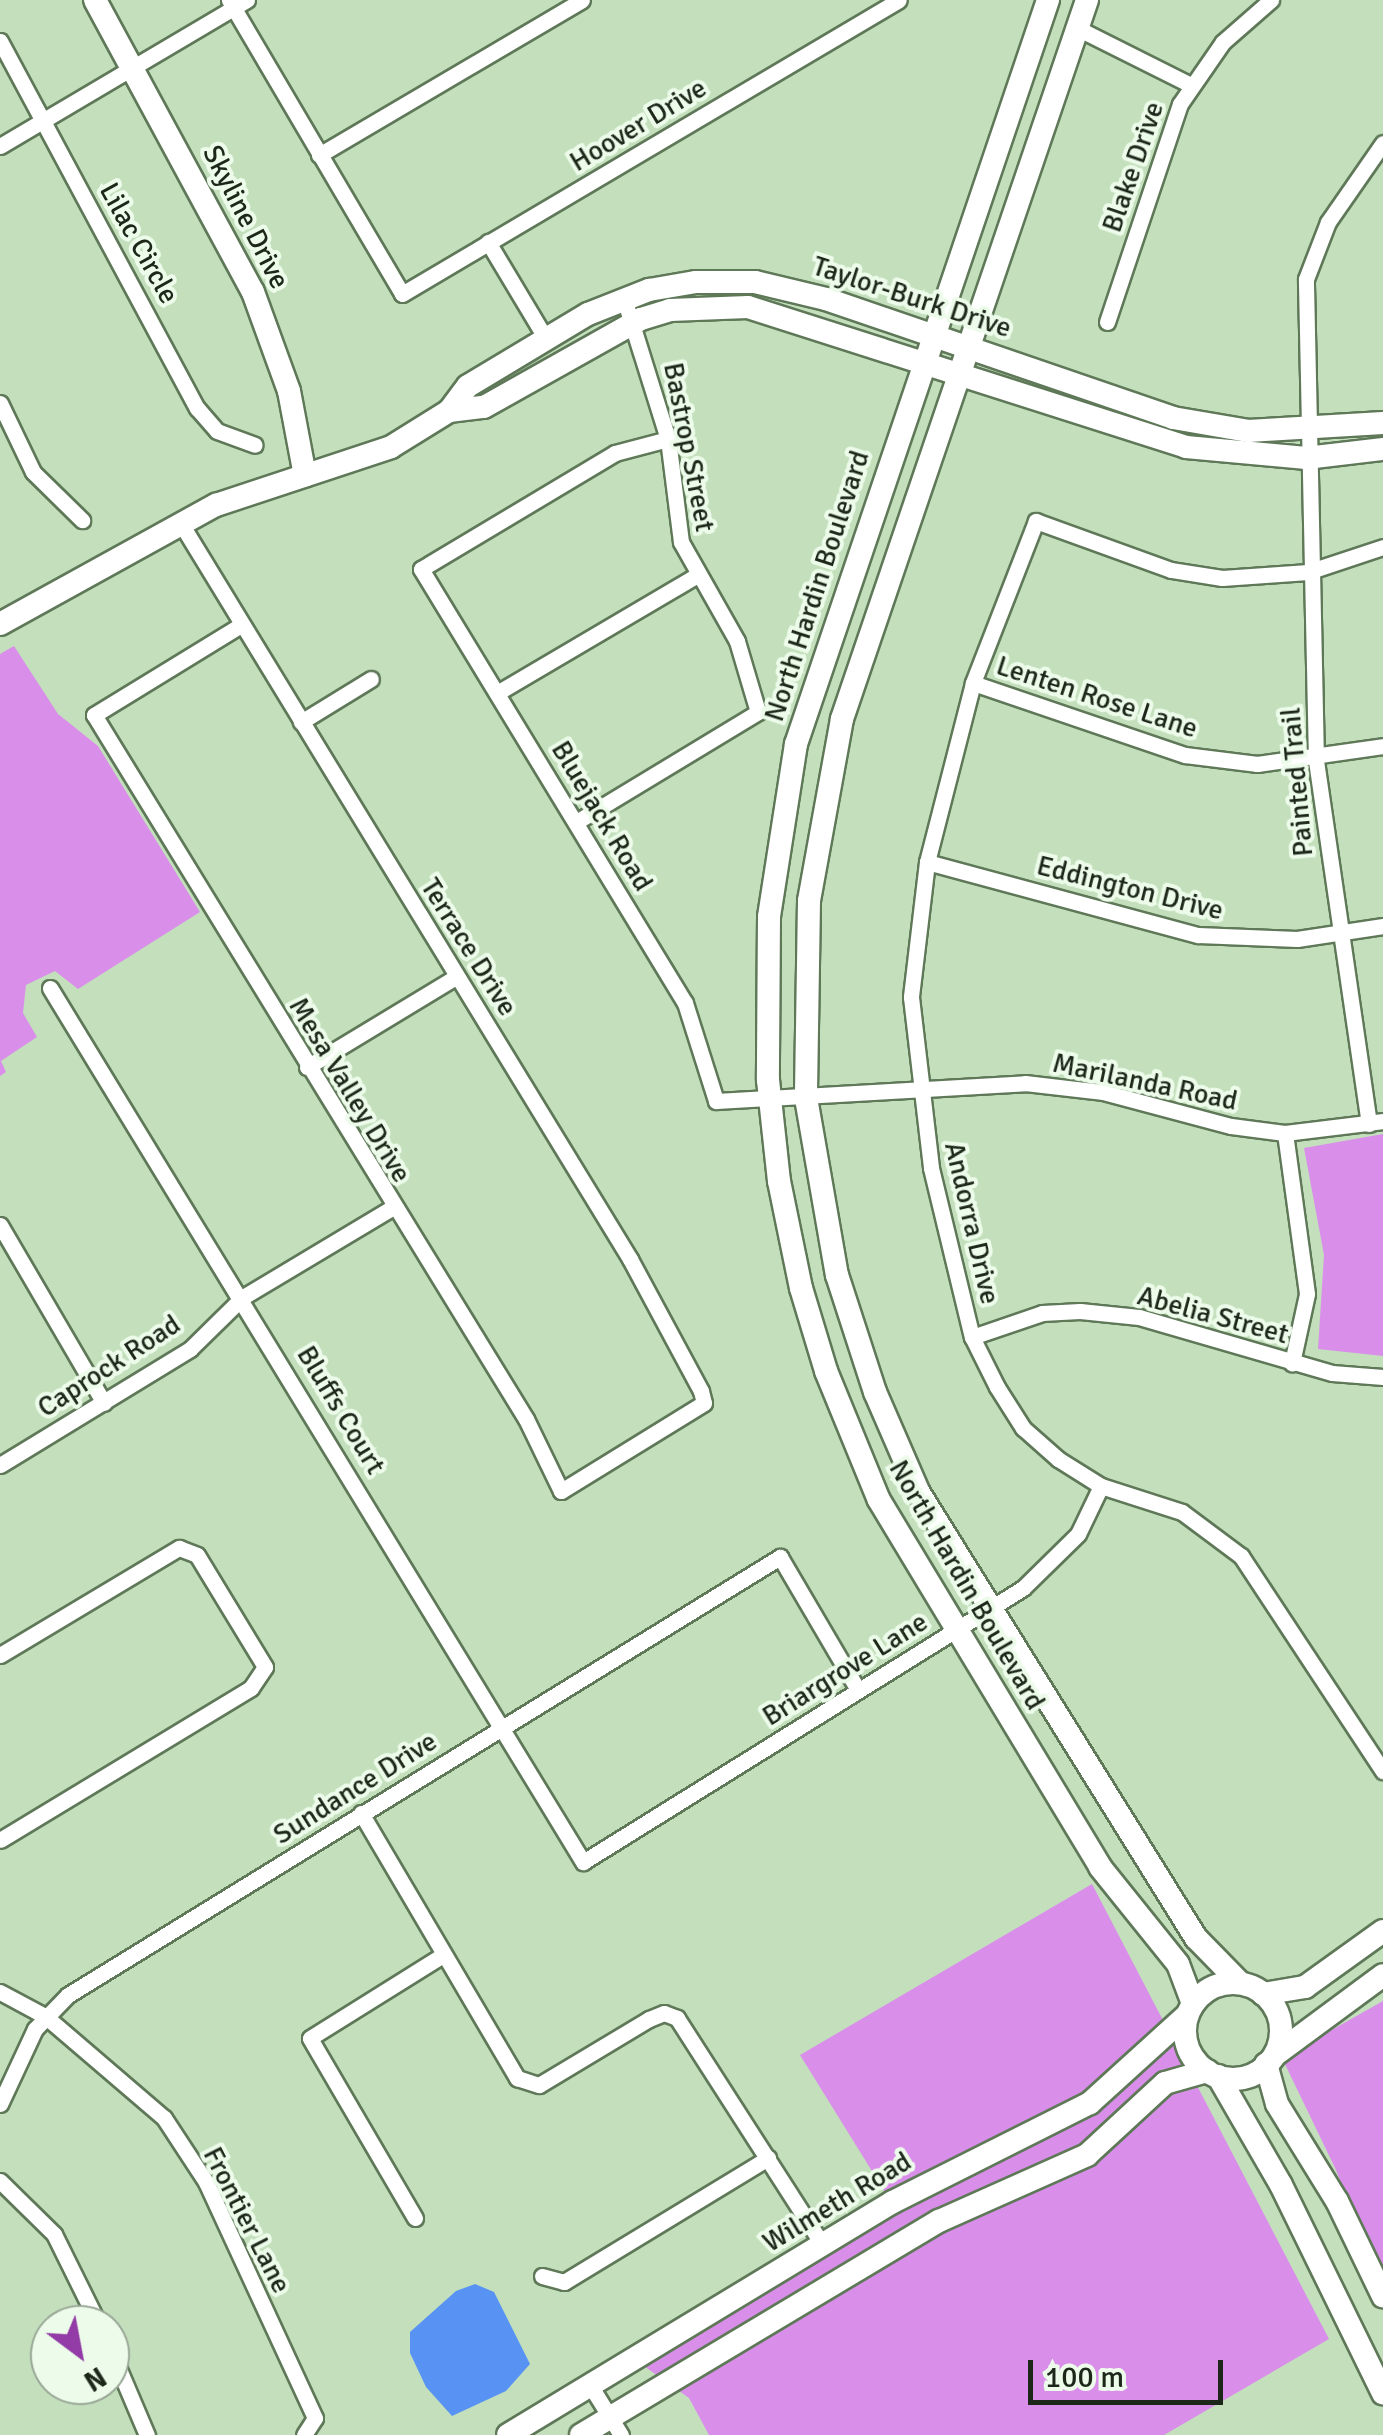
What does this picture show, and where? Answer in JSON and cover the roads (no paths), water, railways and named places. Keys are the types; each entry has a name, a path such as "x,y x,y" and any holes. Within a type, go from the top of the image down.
{"main road":[{"name":"Skyline Drive","path":"95,0 254,292 288,391 305,476"},
{"name":"North Hardin Boulevard","path":"1048,0 796,744 767,936 770,1100 790,1245 826,1371 885,1511 1077,1829 1123,1900 1178,1964 1191,2009"},
{"name":"North Hardin Boulevard","path":"1087,0 968,346 829,772 805,939 806,1098 827,1234 860,1352 919,1492 988,1610 1196,1938 1240,1984"},
{"name":"Taylor-Burk Drive","path":"0,624 180,522 305,476 371,458 449,411 468,386 546,338 624,298 696,282 755,282 935,334 1173,418 1248,432 1307,432 1383,423"},
{"name":"Taylor-Burk Drive","path":"449,411 484,407 633,322 670,310 748,307 1186,447 1306,458 1383,449"},
{"path":"1077,1829 1113,1806"},
{"path":"1383,1931 1305,1987 1263,1994 1240,1984 1211,1988 1191,2009 1188,2048 1212,2073 1274,2170 1383,2393"},
{"path":"582,2435 615,2426 938,2222 1077,2160 1165,2083 1212,2073 1245,2076 1383,1976"},
{"path":"1263,1994 1280,2023 1269,2061 1277,2104 1338,2201 1383,2296"},
{"name":"Wilmeth Road","path":"508,2435 925,2184 1090,2103 1191,2009"}],"street":[{"path":"0,146 134,70 237,3 320,155 582,0"},
{"name":"Hoover Drive","path":"320,155 402,294 899,0"},
{"name":"Blake Drive","path":"1107,322 1191,85 1223,42 1271,0"},
{"path":"1077,28 1191,85"},
{"name":"Lilac Circle","path":"0,40 197,408 217,432 255,446"},
{"name":"Painted Trail","path":"1376,1123 1338,934 1316,760 1308,572 1306,279 1328,222 1383,143"},
{"path":"488,242 546,338"},
{"name":"Bastrop Street","path":"578,820 758,712 737,641 697,574 674,510 668,438 624,298"},
{"path":"0,403 33,472 82,520"},
{"name":"Bluejack Road","path":"668,438 615,453 421,568 578,820 685,1003 716,1101"},
{"name":"Andorra Drive","path":"1308,572 1222,578 1171,570 1036,520 973,683 927,862 912,997 918,1088 972,1337 1023,1428 1101,1486 1182,1512 1242,1556 1383,1772"},
{"name":"Terrace Drive","path":"180,522 630,1258 704,1403 560,1491"},
{"path":"1308,572 1383,546"},
{"path":"497,693 697,574"},
{"name":"Mesa Valley Drive","path":"241,625 94,715 392,1208 526,1419 560,1491"},
{"path":"301,722 372,678"},
{"name":"Lenten Rose Lane","path":"973,683 1185,755 1257,764 1316,760 1383,746"},
{"name":"Eddington Drive","path":"927,862 1198,935 1338,934 1383,926"},
{"path":"307,1067 457,976"},
{"name":"Bluffs Court","path":"50,988 243,1296 583,1862"},
{"name":"Marilanda Road","path":"716,1101 1025,1083 1103,1092 1231,1126 1285,1133 1376,1123"},
{"path":"1285,1133 1307,1294 1292,1363"},
{"name":"Caprock Road","path":"0,1465 190,1349 243,1296 392,1208"},
{"path":"0,1225 104,1403"},
{"name":"Abelia Street","path":"972,1337 1042,1313 1080,1311 1139,1317 1292,1363 1383,1377"},
{"name":"Briargrove Lane","path":"583,1862 988,1610 1052,1564 1078,1534 1101,1486"},
{"path":"0,1655 179,1548 198,1555 265,1666 263,1675 0,1840"},
{"name":"Sundance Drive","path":"0,2104 45,2016 85,1983 780,1557 858,1690"},
{"path":"361,1814 441,1956 526,2086 539,2085 664,2013 677,2018 823,2245"},
{"path":"414,2218 310,2038 441,1956"},
{"name":"Frontier Lane","path":"0,1992 45,2016 164,2118 206,2182 309,2431"},
{"path":"542,2276 564,2282 768,2158"},
{"path":"0,2182 54,2234 89,2305"},
{"path":"590,2385 615,2426"},
{"path":"130,2396 146,2435"}],"water":[{"path":"475,2284 494,2292 530,2364 506,2391 452,2416 426,2387 410,2353 410,2332 456,2291"}]}
